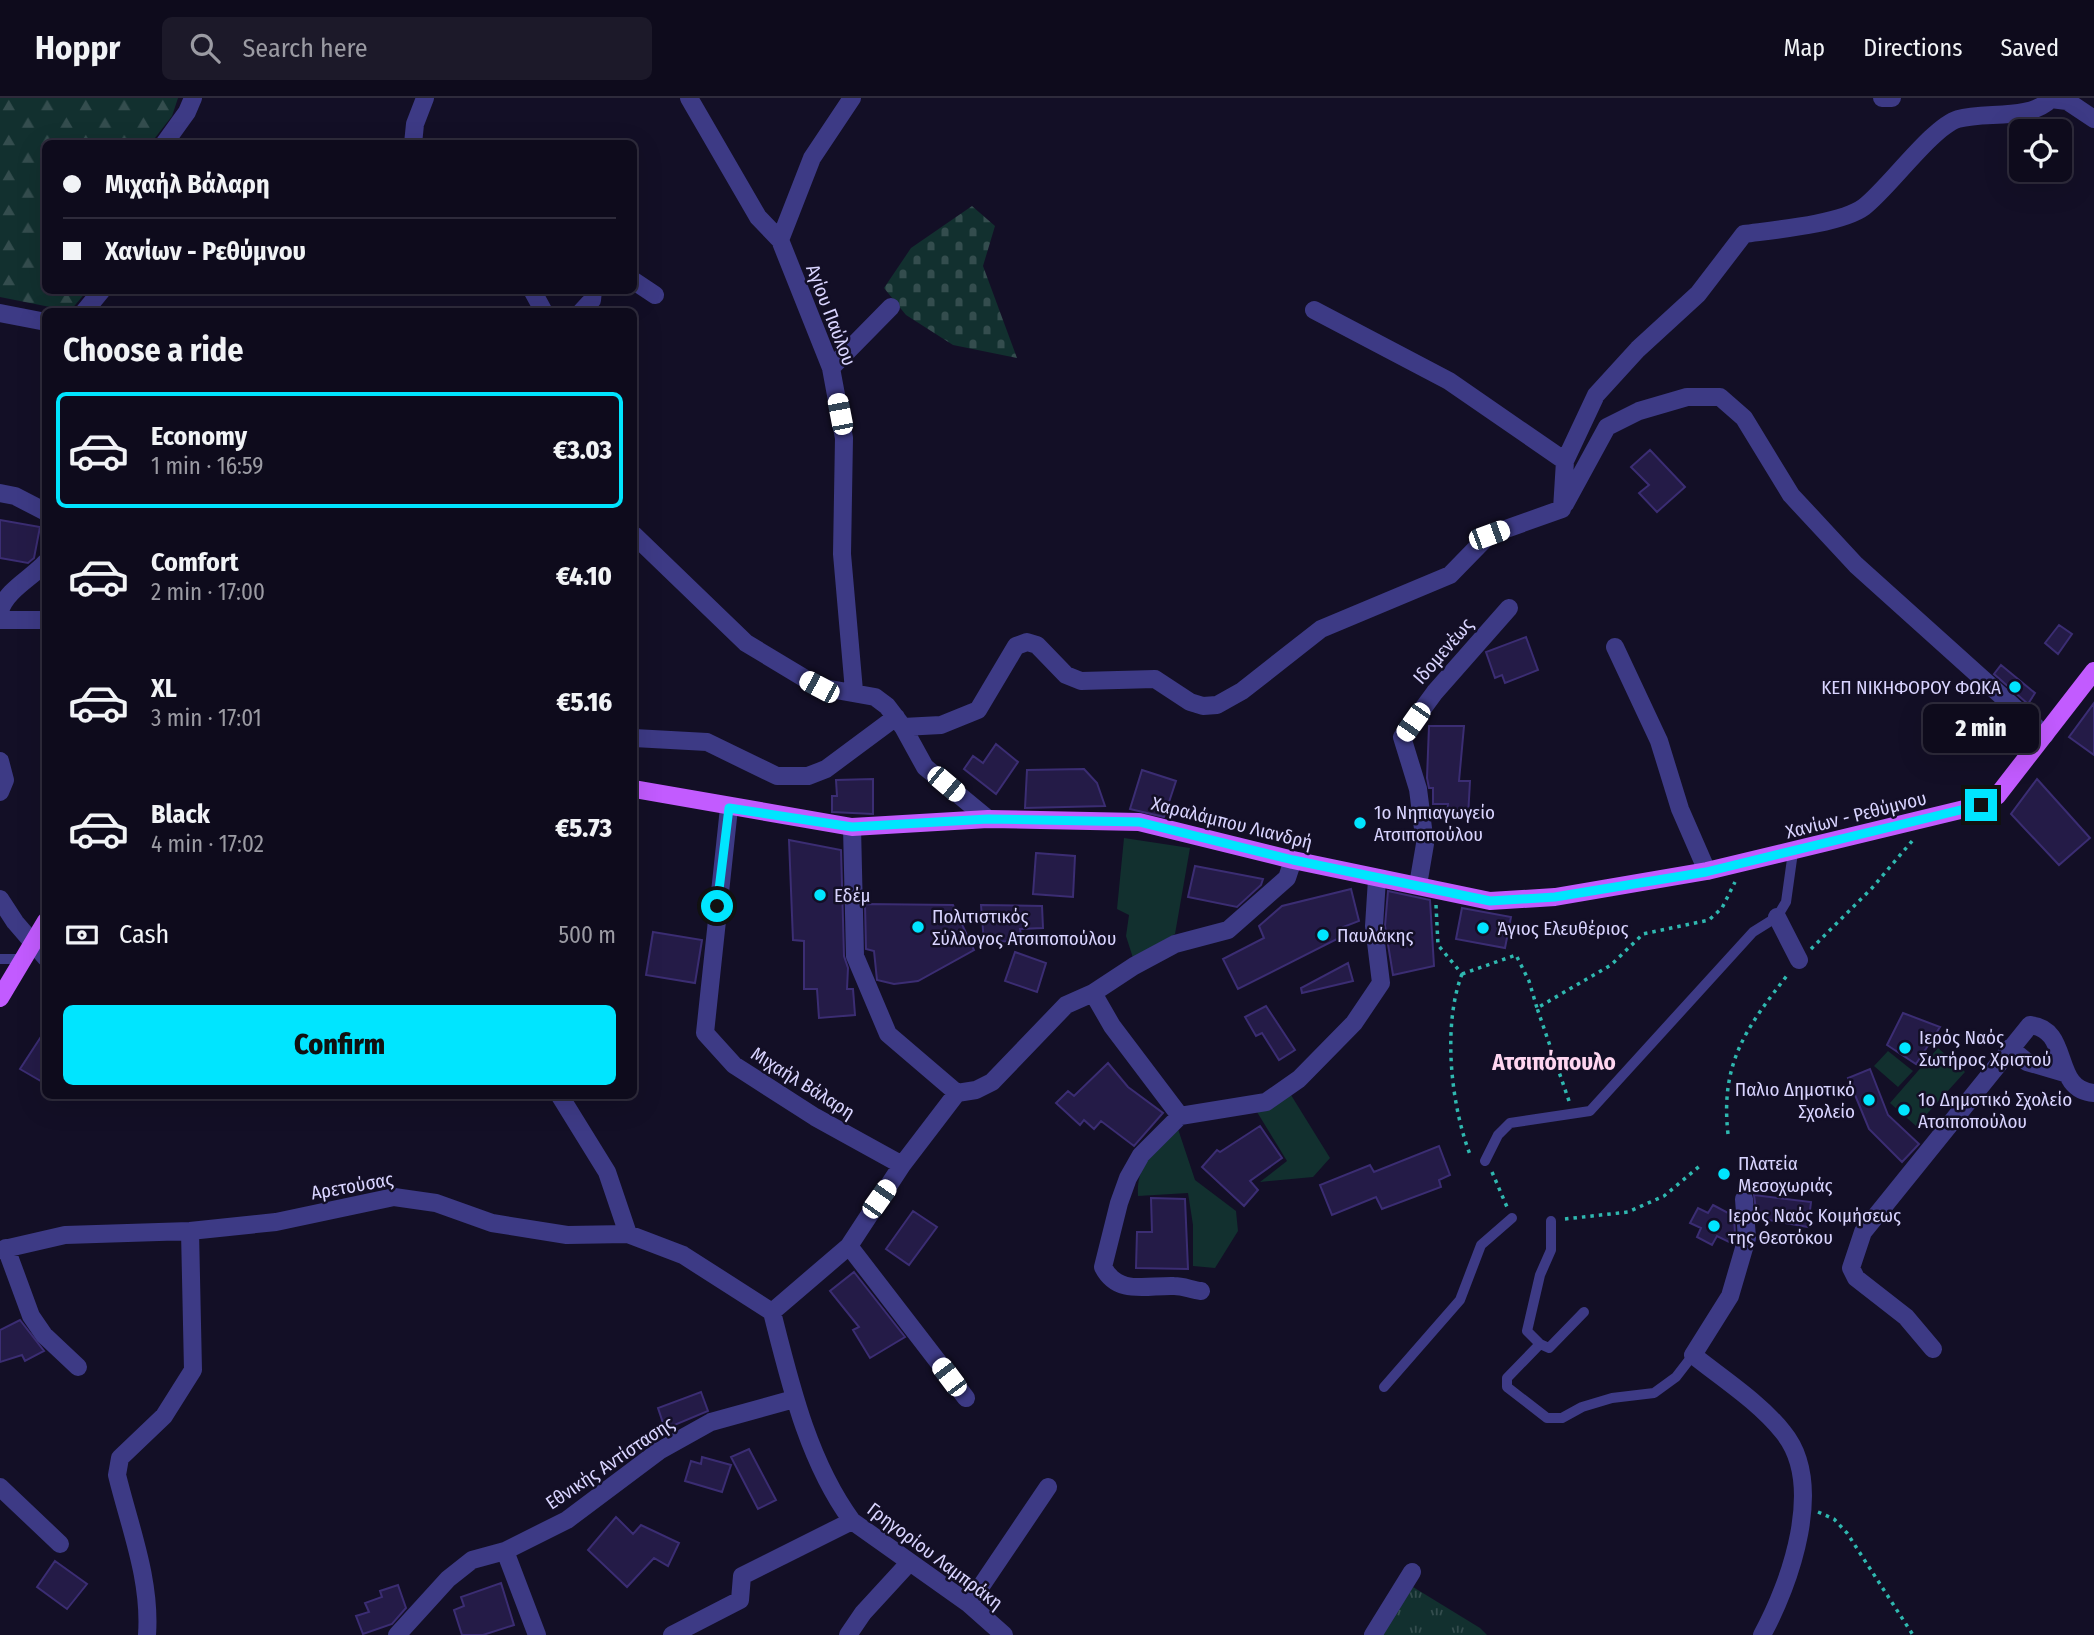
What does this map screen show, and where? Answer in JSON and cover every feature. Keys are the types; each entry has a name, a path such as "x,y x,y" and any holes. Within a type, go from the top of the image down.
{"main road":[{"name":"Χανίων - Ρεθύμνου","path":"1774,858 1981,805 1997,796 2094,671"},
{"name":"Χαραλάμπου Λιανδρή","path":"637,790 729,808 852,827 988,819 1139,822 1293,860 1490,901 1555,897 1774,858"},
{"path":"0,998 42,928"}],"street":[{"path":"167,140 187,112 192,98"},
{"path":"413,140 415,124 425,98"},
{"path":"689,98 758,217 780,240 812,158 852,98"},
{"path":"1882,98 1892,98"},
{"path":"1562,509 1565,461 1596,395 1638,349 1698,294 1740,237 1798,229 1863,208 1948,124 1958,119 2021,111 2046,104 2051,98 2067,101 2094,119"},
{"name":"Αγίου Παύλου","path":"780,240 831,368 844,438 842,554 854,691"},
{"path":"637,283 655,295"},
{"path":"87,308 99,294"},
{"path":"831,368 891,307"},
{"path":"1314,310 1449,380 1565,461"},
{"path":"0,313 42,321"},
{"path":"637,738 707,742 777,776 808,776 826,769 900,722 941,724 978,710 1016,646 1027,642 1037,645 1066,675 1081,681 1155,679 1191,702 1203,706 1217,705 1242,691 1321,629 1450,575 1489,535 1562,509 1607,428 1639,411 1687,397 1720,397 1744,418 1791,495 1856,565 2045,735"},
{"path":"0,493 15,496 42,510"},
{"path":"637,538 746,643 819,687 854,691 875,697 900,722 925,767 988,819"},
{"path":"0,611 3,600 42,567"},
{"name":"Ιδομενέως","path":"1418,885 1425,844 1418,789 1402,737 1435,692 1509,608"},
{"path":"0,620 42,620"},
{"path":"1615,647 1659,741 1680,809 1706,872"},
{"path":"0,761 5,780 0,792"},
{"name":"Μιχαήλ Βάλαρη","path":"729,808 705,1033 734,1065 815,1117 902,1165"},
{"path":"852,827 855,956 888,1034 957,1093"},
{"path":"772,1312 849,1246 902,1165 957,1093 976,1090 992,1082 1066,1005 1093,993 1134,966 1175,944 1228,930 1287,878 1293,860"},
{"path":"1201,1292 1175,1286 1140,1289 1118,1285 1108,1278 1103,1268 1128,1178 1141,1154 1180,1116 1266,1102 1299,1079 1354,1023 1381,983 1374,926 1377,878"},
{"path":"0,899 28,952 42,957"},
{"path":"1777,918 1800,960"},
{"path":"1093,993 1112,1026 1180,1116"},
{"path":"1933,1349 1906,1317 1856,1278 1851,1268 1863,1231 2030,1025 2041,1026 2054,1037 2065,1073"},
{"path":"2010,1048 2027,1062 2065,1073 2090,1093"},
{"path":"562,1099 607,1172 628,1234"},
{"name":"Αρετούσας","path":"3,1249 65,1235 190,1231 276,1222 394,1197 436,1203 492,1223 568,1235 628,1234 683,1255 772,1312"},
{"path":"1744,1199 1746,1238 1730,1296 1693,1355 1784,1432 1798,1459 1803,1506 1796,1547 1780,1603 1762,1635"},
{"path":"147,1635 149,1612 145,1583 117,1475 120,1458 164,1416 194,1370 190,1231"},
{"path":"849,1246 966,1398"},
{"path":"3,1249 32,1317 44,1335 78,1367"},
{"name":"Γρηγορίου Λαμπράκη","path":"772,1312 794,1399 838,1503 852,1521 908,1564 969,1604 1004,1635"},
{"name":"Εθνικής Αντίστασης","path":"397,1635 448,1579 472,1560 505,1551 568,1520 659,1451 711,1422 794,1399"},
{"path":"0,1487 60,1544"},
{"path":"969,1604 1048,1487"},
{"path":"672,1635 740,1600 743,1576 852,1521"},
{"path":"505,1551 537,1635"},
{"path":"848,1635 863,1612 908,1564"},
{"path":"1373,1635 1412,1572"}],"lane":[{"path":"1485,1161 1497,1135 1510,1123 1590,1111 1753,932 1777,918 1786,902 1793,852"},
{"path":"0,959 28,952"},
{"path":"1384,1387 1460,1300 1481,1245 1512,1219"},
{"path":"1551,1221 1550,1250 1540,1275 1527,1331 1540,1344 1549,1348 1584,1312"},
{"path":"1540,1344 1507,1378 1507,1387 1547,1418 1562,1418 1582,1407 1612,1398 1654,1393 1676,1377 1693,1355"}],"path":[{"path":"1537,1008 1611,965 1643,934 1709,920 1722,908 1737,879 1737,865"},
{"path":"1437,889 1438,945 1462,974"},
{"path":"1462,974 1516,955 1529,981 1573,1113"},
{"path":"1462,974 1457,989 1454,1025 1453,1094 1461,1130 1473,1163 1485,1161"},
{"path":"1725,1110 1728,1134"},
{"path":"1628,1212 1664,1196 1701,1165"},
{"path":"1803,1506 1834,1519 1847,1534 1913,1635"}],"green space":[{"path":"0,98 178,98 172,116 153,140 42,140 42,294 84,294 73,308 55,308 0,297"},
{"path":"972,206 995,226 983,266 1017,358 953,345 906,315 884,288 911,248"},
{"path":"1124,838 1190,848 1175,934 1133,958 1126,936 1129,915 1117,909"},
{"path":"1938,1048 1965,1072 1916,1126 1890,1103"},
{"path":"1888,1051 1913,1071 1898,1087 1874,1066"},
{"path":"1291,1095 1330,1158 1313,1177 1260,1182 1287,1161 1257,1112"},
{"path":"1178,1129 1195,1180 1236,1211 1238,1231 1215,1268 1193,1266 1193,1225 1188,1193 1138,1196 1140,1175 1144,1166"},
{"path":"1413,1587 1480,1628 1487,1635 1382,1635"}],"building":[{"path":"1650,450 1685,487 1657,512 1639,493 1649,485 1631,467"},
{"path":"0,520 40,527 34,558 28,563 0,558"},
{"path":"2059,625 2072,634 2058,654 2045,643"},
{"path":"1526,637 1538,670 1505,683 1502,675 1495,678 1486,652"},
{"name":"ΚΕΠ ΝΙΚΗΦΟΡΟΥ ΦΩΚΑ","path":"2001,665 2035,693 2028,704 1994,674"},
{"path":"2094,703 2094,755 2069,737"},
{"path":"1429,726 1464,726 1459,781 1470,781 1468,817 1447,815 1448,804 1433,804 1433,788 1429,788 1427,778"},
{"path":"996,744 1018,762 996,794 964,769 973,756 983,763"},
{"path":"1084,769 1097,783 1105,806 1025,808 1027,770"},
{"path":"1142,770 1176,781 1164,817 1130,809"},
{"path":"873,779 873,814 832,812 832,796 837,796 836,780"},
{"path":"2037,779 2090,838 2059,865 2011,814"},
{"name":"Εδέμ","path":"789,840 841,850 844,956 848,968 847,989 853,989 855,1015 819,1018 817,989 804,989 804,941 793,940"},
{"path":"1036,853 1075,856 1073,897 1033,894"},
{"path":"1195,866 1263,879 1261,885 1237,907 1188,897"},
{"path":"1351,889 1359,921 1343,927 1345,935 1238,989 1223,959 1264,938 1259,926 1282,906"},
{"path":"1388,891 1430,900 1434,966 1393,975 1385,926"},
{"name":"Πολιτιστικός Σύλλογος Ατσιποπούλου","path":"865,904 953,905 974,950 918,981 894,984 877,980 874,951 866,949"},
{"path":"981,905 1042,906 1043,928 1020,929 1022,941 984,942"},
{"name":"Άγιος Ελευθέριος","path":"1462,908 1511,917 1505,948 1456,939"},
{"path":"653,932 702,940 695,983 646,975"},
{"path":"1015,952 1046,963 1037,992 1005,981"},
{"path":"1348,963 1353,981 1302,993 1301,988"},
{"path":"1266,1006 1295,1050 1279,1060 1262,1033 1256,1036 1245,1017"},
{"path":"1903,1013 1940,1027 1916,1064 1887,1045"},
{"path":"42,1035 42,1082 20,1069"},
{"path":"1108,1063 1128,1087 1163,1113 1134,1146 1101,1121 1094,1129 1084,1120 1080,1125 1056,1103 1068,1091 1074,1096"},
{"path":"1870,1069 1888,1115 1919,1144 1902,1162 1869,1129 1848,1078"},
{"path":"1260,1126 1282,1158 1250,1181 1258,1190 1244,1206 1202,1167 1217,1150 1220,1152"},
{"path":"1439,1146 1450,1175 1439,1180 1441,1187 1382,1209 1376,1197 1332,1215 1320,1185 1370,1165 1374,1172"},
{"path":"1754,1195 1811,1202 1808,1227 1757,1218"},
{"path":"1151,1198 1185,1199 1188,1269 1136,1268 1137,1232 1152,1232"},
{"name":"Ιερός Ναός Κοιμήσεως της Θεοτόκου","path":"1713,1205 1734,1216 1735,1234 1731,1243 1717,1236 1712,1245 1697,1237 1701,1228 1690,1223 1698,1208 1708,1213"},
{"path":"913,1211 937,1227 909,1265 886,1249"},
{"path":"854,1272 905,1337 870,1358 853,1330 859,1327 830,1291"},
{"path":"20,1320 44,1351 25,1361 22,1355 0,1362 0,1330"},
{"path":"701,1392 708,1411 665,1429 658,1408"},
{"path":"749,1449 776,1500 758,1509 731,1457"},
{"path":"702,1457 731,1465 722,1492 685,1481 691,1461 701,1464"},
{"path":"616,1517 633,1534 641,1525 679,1543 668,1566 654,1558 627,1587 588,1550"},
{"path":"55,1561 87,1584 67,1609 37,1587"},
{"path":"501,1583 514,1625 483,1635 462,1635 454,1610 464,1606 461,1597"},
{"path":"398,1585 406,1608 392,1624 363,1634 356,1616 369,1612 365,1603 382,1597 380,1591"}],"place":[{"name":"ΚΕΠ ΝΙΚΗΦΟΡΟΥ ΦΩΚΑ","path":"2015,687"},
{"name":"1ο Νηπιαγωγείο Ατσιποπούλου","path":"1360,823"},
{"name":"Εδέμ","path":"820,895"},
{"name":"Πολιτιστικός Σύλλογος Ατσιποπούλου","path":"918,927"},
{"name":"Άγιος Ελευθέριος","path":"1483,928"},
{"name":"Παυλάκης","path":"1323,935"},
{"name":"Ιερός Ναός Σωτήρος Χριστού","path":"1905,1048"},
{"name":"Παλιο Δημοτικό Σχολείο","path":"1869,1100"},
{"name":"1ο Δημοτικό Σχολείο Ατσιποπούλου","path":"1904,1110"},
{"name":"Πλατεία Μεσοχωριάς","path":"1724,1174"},
{"name":"Ιερός Ναός Κοιμήσεως της Θεοτόκου","path":"1714,1226"}],"district":[{"name":"Ατσιπόπουλο","path":"1554,1062"}],"route":[{"path":"717,906 729,808 852,827 988,819 1139,822 1293,860 1490,901 1555,897 1706,872 1774,858 1981,805"}]}
